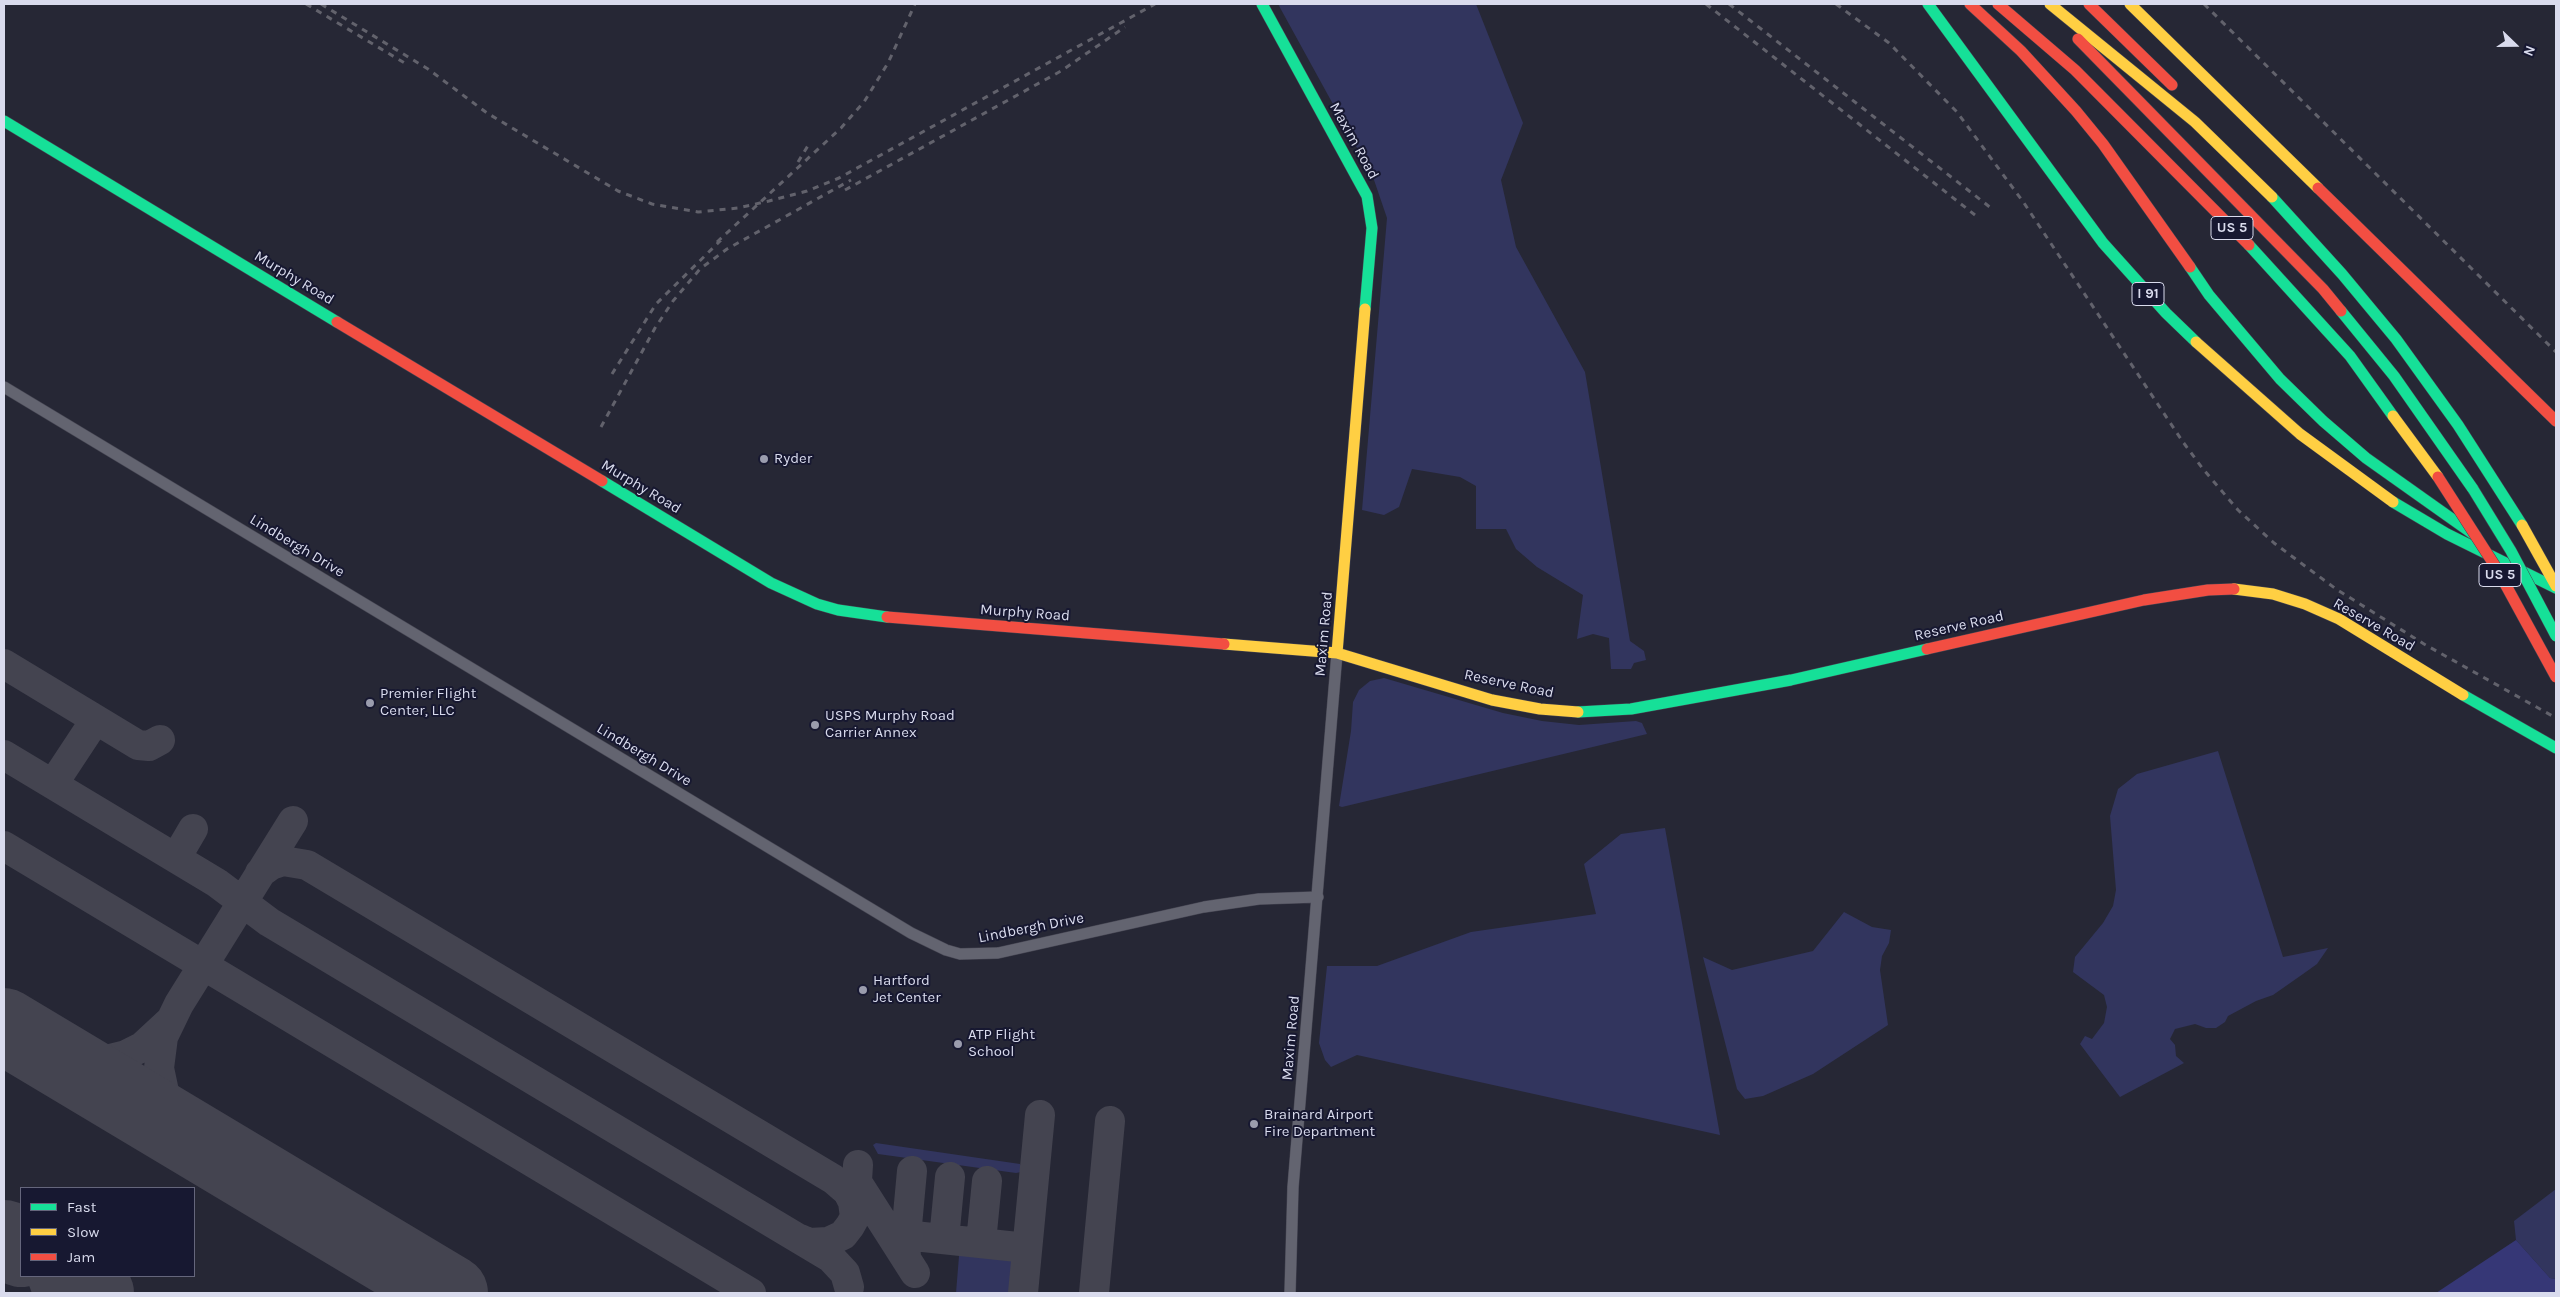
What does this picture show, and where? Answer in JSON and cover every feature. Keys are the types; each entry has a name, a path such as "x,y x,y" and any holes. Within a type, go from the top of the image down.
{"main road":[{"name":"Maxim Road","path":"1262,4 1367,196 1372,228 1337,653"},
{"name":"I 91","path":"1928,4 2071,202 2103,243 2166,313 2219,364 2286,423 2362,480 2429,524 2534,578 2556,587"},
{"path":"1970,4 2021,51 2085,122 2209,295 2280,379 2323,421 2366,458 2480,540 2496,559"},
{"name":"US 5","path":"1998,4 2075,70 2277,273 2354,361 2438,477 2497,569 2556,677"},
{"path":"2042,4 2304,268 2373,348 2416,405 2473,489 2519,565 2556,636"},
{"name":"US 5","path":"2050,4 2153,86 2239,164 2304,232 2396,339 2458,425 2509,503 2556,587"},
{"path":"2089,4 2184,97 2331,247 2368,290 2396,339"},
{"path":"2130,4 2556,421"},
{"name":"Murphy Road","path":"4,121 766,580 817,604 852,612 907,620 1337,653"},
{"name":"Reserve Road","path":"1337,653 1492,700 1540,709 1590,713 1632,709 1791,680 2144,600 2208,590 2240,589 2273,594 2305,604 2339,619 2429,675 2556,748"}],"street":[{"name":"Lindbergh Drive","path":"4,387 878,913 946,950 960,954 998,953 1227,903 1259,899 1318,897"},
{"name":"Maxim Road","path":"1290,1293 1293,1187 1337,653"}],"shaded area":[{"path":"1278,4 1476,4 1523,123 1501,180 1516,247 1585,372 1630,641 1644,651 1646,660 1634,663 1631,669 1611,669 1609,638 1593,634 1577,639 1583,595 1537,567 1516,549 1506,529 1476,529 1476,486 1460,477 1412,469 1399,507 1384,515 1362,510 1387,218 1373,177"},
{"path":"1384,678 1503,713 1542,721 1579,725 1636,721 1642,723 1647,734 1342,807 1339,806 1351,731 1353,702 1359,690 1370,681"},
{"path":"2218,751 2283,957 2328,948 2317,964 2303,974 2273,995 2256,1001 2228,1016 2225,1022 2216,1028 2206,1028 2195,1024 2175,1029 2170,1039 2175,1045 2176,1056 2184,1063 2120,1097 2080,1044 2085,1036 2092,1039 2104,1023 2107,1007 2104,995 2073,972 2075,957 2103,923 2113,906 2116,890 2110,816 2118,789 2137,774"},
{"path":"1665,828 1720,1135 1357,1055 1331,1067 1325,1060 1319,1043 1327,966 1377,966 1471,932 1596,914 1584,864 1621,834"},
{"path":"1844,912 1872,927 1891,930 1889,943 1882,956 1880,970 1888,1025 1813,1074 1763,1096 1745,1099 1737,1089 1703,957 1732,970 1813,951"},
{"path":"876,1143 1020,1164 1023,1168 1021,1172 1016,1173 878,1154 873,1145"},
{"path":"2556,1189 2556,1279 2550,1278 2516,1240 2514,1221"},
{"path":"2516,1240 2550,1278 2556,1279 2556,1293 2436,1293"},
{"path":"960,1244 1006,1248 1014,1252 1016,1256 1013,1293 956,1293"}],"taxiway":[{"path":"4,664 138,745 149,746 160,740"},
{"path":"58,787 56,780 90,728 92,720 90,716"},
{"path":"4,755 217,883 269,922 831,1258 845,1273 849,1287"},
{"path":"201,1144 185,1129 166,1101 159,1068 163,1037 179,1004 293,821"},
{"path":"176,858 193,829"},
{"path":"4,846 751,1293"},
{"path":"260,873 271,865 283,861 307,865 833,1179 848,1192 853,1202 855,1217 843,1235 828,1242 809,1243 800,1239"},
{"path":"44,1050 85,1061 106,1060 126,1055 142,1047 169,1022"},
{"path":"1023,1293 1040,1115"},
{"path":"1094,1293 1110,1121"},
{"path":"855,1212 858,1165"},
{"path":"906,1256 905,1247 912,1171"},
{"path":"933,1238 941,1235 945,1229 950,1177"},
{"path":"971,1242 979,1238 982,1232 987,1181"},
{"path":"857,1182 915,1273"},
{"path":"889,1230 895,1234 1027,1248"}],"runway":[{"path":"4,1026 450,1293"},
{"path":"4,1238 20,1248"},
{"path":"68,1277 96,1293"}],"railway":[{"path":"306,4 408,65"},
{"path":"321,4 428,69 487,113 618,191 652,204 698,212 738,208 769,201 807,191 839,178 1155,4"},
{"path":"717,242 841,128 864,102 888,63 915,4"},
{"path":"1706,4 1975,215"},
{"path":"1729,4 1991,208"},
{"path":"1836,4 1889,43 1957,112 2024,203 2183,442 2238,510 2274,543 2336,589 2424,644 2556,718"},
{"path":"2204,4 2556,352"},
{"path":"845,190 1061,71 1125,27"},
{"path":"798,162 809,144"},
{"path":"601,427 655,328 673,301 700,269 727,249 851,180"},
{"path":"612,374 656,304 723,238"}],"traffic: fast":[{"path":"1262,4 1367,196 1372,228 1365,309"},
{"path":"1928,4 2103,243 2166,313 2196,342"},
{"path":"4,121 337,322"},
{"path":"2272,197 2342,274 2396,339 2458,425 2522,525"},
{"path":"2249,245 2350,356 2393,416"},
{"path":"2190,267 2209,295 2280,379 2323,421 2366,458 2476,536"},
{"path":"2341,311 2394,376 2473,489"},
{"path":"602,481 771,583 817,604 838,610 887,617"},
{"path":"2473,489 2511,551 2556,636"},
{"path":"2393,502 2447,534 2556,588"},
{"path":"1578,712 1631,709 1791,680 1927,649"},
{"path":"2463,695 2556,748"}],"traffic: slow":[{"path":"2050,4 2195,122 2272,197"},
{"path":"2130,4 2318,188"},
{"path":"1337,653 1365,309"},
{"path":"2196,342 2300,434 2393,502"},
{"path":"2393,416 2438,477"},
{"path":"2522,525 2556,586"},
{"path":"2234,589 2273,594 2305,604 2339,619 2463,695"},
{"path":"1224,644 1337,653 1492,700 1540,709 1578,712"}],"traffic: jam":[{"path":"1970,4 2021,51 2076,111 2103,144 2190,267"},
{"path":"1998,4 2075,70 2249,245"},
{"path":"2089,4 2172,85"},
{"path":"2078,39 2323,289 2341,311"},
{"path":"2318,188 2556,421"},
{"path":"337,322 602,481"},
{"path":"2438,477 2497,569 2556,677"},
{"path":"1927,649 2144,600 2208,590 2234,589"},
{"path":"887,617 1224,644"}],"place":[{"name":"Ryder","path":"764,459"},
{"name":"Premier Flight Center, LLC","path":"370,703"},
{"name":"USPS Murphy Road Carrier Annex","path":"815,725"},
{"name":"Hartford Jet Center","path":"863,990"},
{"name":"ATP Flight School","path":"958,1044"},
{"name":"Brainard Airport Fire Department","path":"1254,1124"}]}
